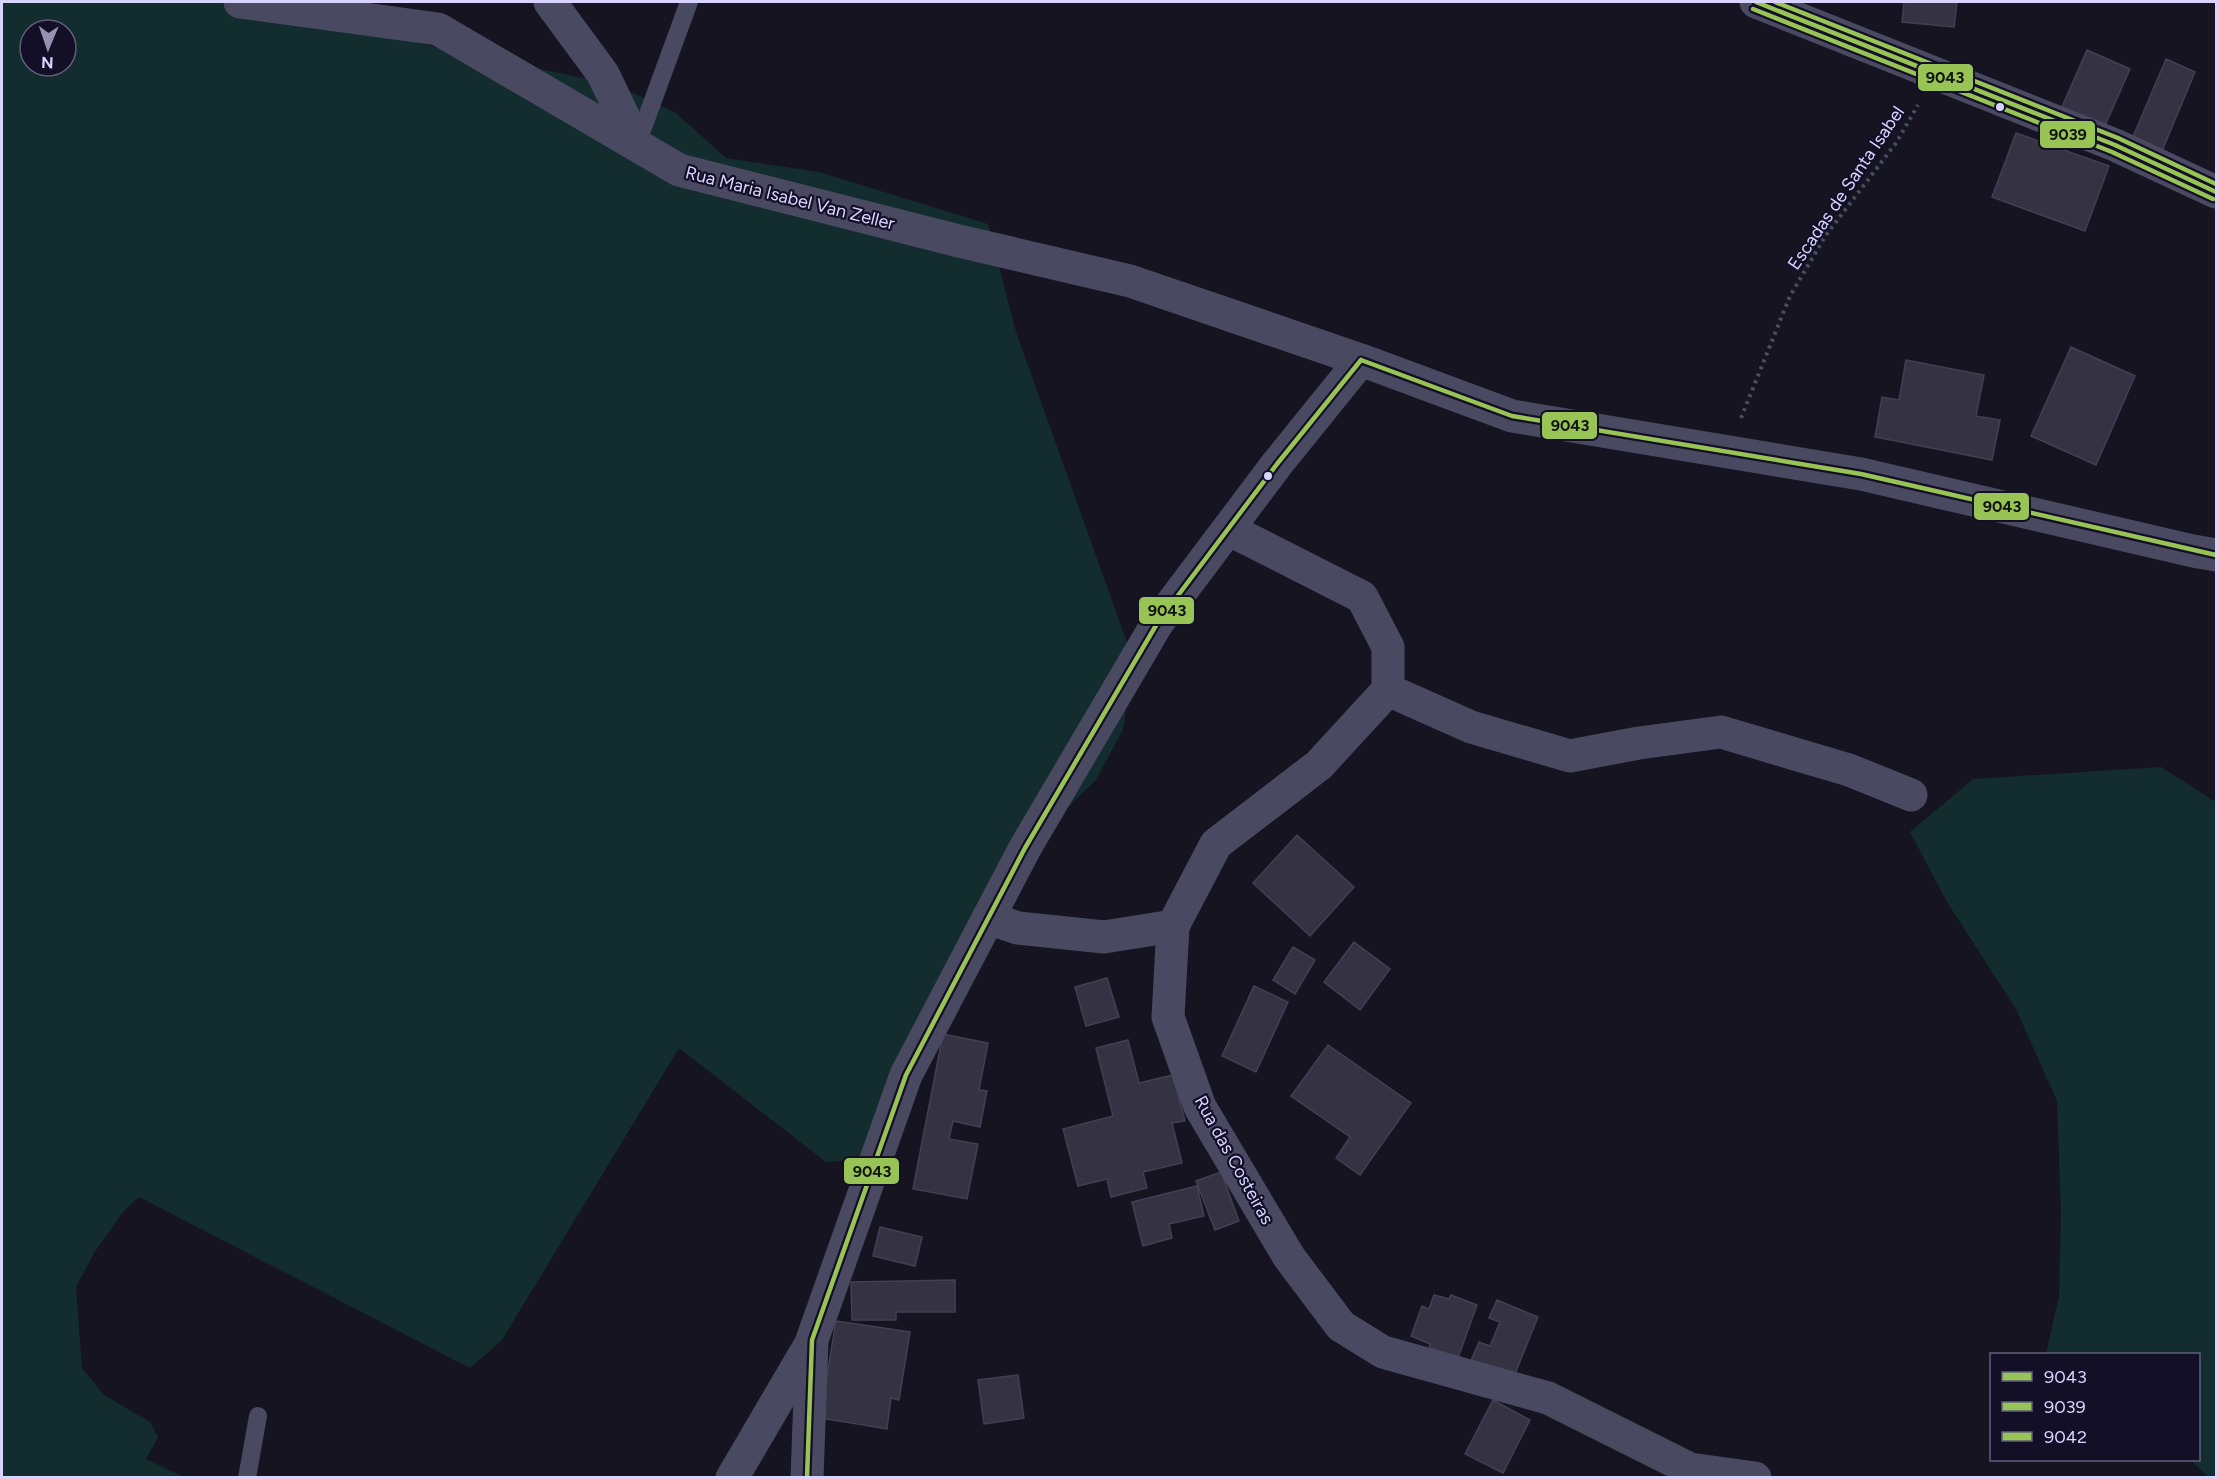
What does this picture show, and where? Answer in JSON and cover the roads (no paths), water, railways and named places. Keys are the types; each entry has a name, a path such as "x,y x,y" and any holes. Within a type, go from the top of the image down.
{"street":[{"name":"Rua Maria Isabel Van Zeller","path":"240,2 438,29 679,170 959,241 1130,281 1361,360 1512,416 1861,474 2217,555"},
{"path":"550,2 603,74 637,145"},
{"path":"1756,2 2115,145 2217,192"},
{"path":"732,1478 812,1340 906,1074 1025,848 1158,622 1277,464 1361,360"},
{"path":"1228,529 1362,597 1388,647 1388,690 1471,727 1570,756 1639,743 1721,732 1849,770 1911,795"},
{"name":"Rua das Costeiras","path":"1388,690 1318,765 1216,844 1173,926 1168,1017 1200,1107 1289,1257 1341,1326 1383,1352 1548,1398 1690,1469 1755,1478"},
{"path":"988,918 1018,928 1104,938 1173,926"},
{"path":"807,1478 812,1340"}],"lane":[{"path":"637,145 689,2"},
{"path":"247,1478 258,1416"}]}
